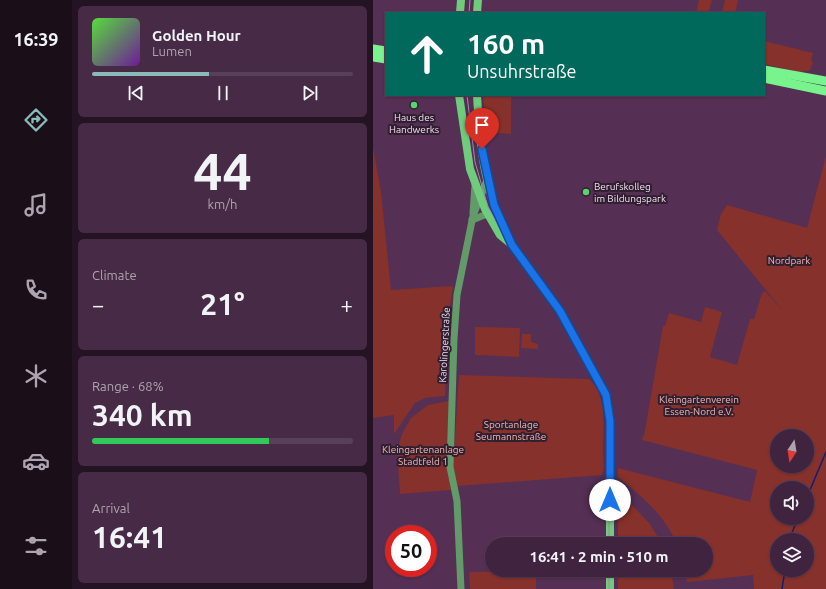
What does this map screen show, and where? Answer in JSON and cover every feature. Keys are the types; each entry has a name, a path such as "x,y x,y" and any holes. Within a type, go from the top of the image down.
{"main road":[{"path":"460,12 461,0"},
{"path":"477,12 478,0"},
{"path":"373,49 385,51"},
{"path":"373,57 385,59"},
{"path":"765,70 826,81"},
{"path":"765,78 826,91"},
{"path":"459,96 465,144 475,184 487,214 500,235 512,245"},
{"name":"Karolingerstraße","path":"477,96 480,139 487,180"},
{"path":"487,180 494,205 512,245 560,311 600,381 606,395 610,412 610,537"},
{"path":"610,577 610,589"}],"street":[{"name":"Karolingerstraße","path":"461,589 456,493 450,467 454,332 457,295 472,218 481,200 487,180"},
{"path":"475,184 472,218 487,214"}],"green space":[{"path":"699,0 712,0 708,12 696,12"},
{"path":"725,0 738,0 735,12 722,12"},
{"path":"765,41 813,53 811,61 813,62 810,70 799,72 765,64"},
{"path":"483,96 511,96 511,134 487,132"},
{"path":"373,147 381,192 391,290 453,286 449,312 445,396 425,398 415,403 394,434 394,415 373,418"},
{"path":"826,156 826,589 754,589 753,575 687,582 686,577 713,577 713,537 674,537 666,524 652,507 636,491 618,477 618,468 750,502 757,470 642,440 644,436 663,326 665,326 669,313 701,322 705,307 722,312 710,357 737,365 750,319 754,319 762,293 765,291 783,311 717,230 721,214 727,205 807,228"},
{"path":"475,327 520,328 519,357 475,355"},
{"path":"522,334 531,334 531,342 538,344 538,349 521,348"},
{"name":"Sportanlage Seumannstraße","path":"459,375 589,379 595,386 602,403 604,422 604,466 602,475 457,486 453,466"},
{"name":"Kleingartenanlage Stadtfeld 1","path":"449,401 448,466 451,490 400,494 397,451 402,434 411,418 428,405"},
{"path":"631,504 650,524 658,537 618,537 618,510 628,507"},
{"path":"469,572 485,572 485,577 536,577 536,589 470,589"},
{"path":"618,577 672,577 674,589 618,589"}],"waterway":[{"path":"814,481 826,452"},
{"path":"792,533 795,525"},
{"path":"782,589 784,577"}],"tram line":[{"path":"469,12 470,0"},
{"path":"467,96 475,162 488,207 508,243 559,311 599,381 607,401 609,422 609,537"},
{"path":"609,577 609,589"}],"place":[{"name":"Haus des Handwerks","path":"414,105"},
{"name":"Berufskolleg im Bildungspark","path":"586,192"}],"route":[{"path":"482,149 487,180 494,205 512,245 550,295 591,364 606,395 610,412 610,500"}],"park label":[{"name":"Nordpark","path":"789,260"},
{"name":"Kleingartenverein Essen-Nord e.V.","path":"699,404"}]}
